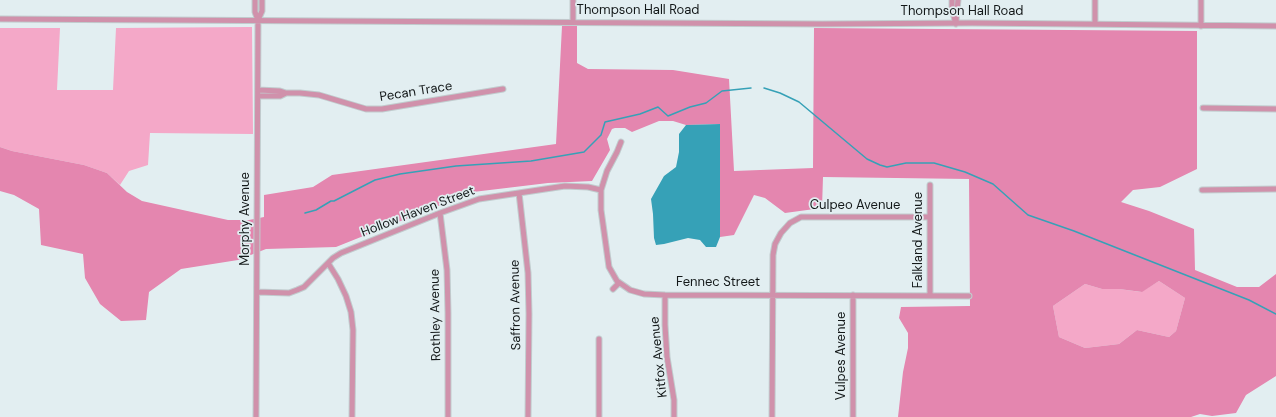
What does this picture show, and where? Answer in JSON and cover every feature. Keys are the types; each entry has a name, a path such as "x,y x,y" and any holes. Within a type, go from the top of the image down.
{"street":[{"path":"255,0 255,12 258,20"},
{"path":"258,20 262,11 262,0"},
{"path":"573,0 573,22"},
{"path":"952,0 952,9 956,24"},
{"path":"956,24 958,0"},
{"path":"1095,0 1095,24"},
{"path":"1201,0 1201,26"},
{"name":"Thompson Hall Road","path":"0,18 1276,26"},
{"name":"Morphy Avenue","path":"256,417 258,20"},
{"name":"Pecan Trace","path":"258,90 280,90 286,93 300,93 319,96 366,109 382,109 503,89"},
{"name":"Pecan Trace","path":"258,96 280,96 286,93"},
{"path":"1203,108 1276,109"},
{"path":"613,289 619,283 609,267 601,210 601,190 606,171 618,152 621,142"},
{"name":"Falkland Avenue","path":"930,185 930,296"},
{"name":"Hollow Haven Street","path":"257,292 289,293 297,290 304,287 333,258 341,253 479,200 519,193 576,186 601,190"},
{"path":"1202,190 1276,189"},
{"name":"Saffron Avenue","path":"519,193 525,236 528,280 528,417"},
{"name":"Rothley Avenue","path":"440,214 444,239 447,284 448,417"},
{"name":"Culpeo Avenue","path":"772,417 773,255 775,244 781,233 794,219 801,217 930,217"},
{"path":"328,263 346,296 351,312 353,330 352,417"},
{"name":"Fennec Street","path":"619,283 637,292 665,295 773,294 968,296"},
{"name":"Kitfox Avenue","path":"665,295 667,357 674,400 674,417"},
{"name":"Vulpes Avenue","path":"853,417 854,295"},
{"path":"599,339 599,417"}],"shaded area":[{"path":"562,26 577,26 577,63 588,69 673,70 729,79 734,171 813,168 814,28 1197,31 1197,169 1160,187 1133,190 1121,202 1149,211 1194,229 1195,270 1237,287 1259,287 1276,274 1276,376 1246,395 1236,413 1212,416 1200,414 1191,417 898,417 903,372 908,348 908,333 899,318 901,307 970,306 969,179 823,177 822,208 785,213 765,198 754,195 734,235 720,237 720,124 686,125 673,121 659,121 632,132 625,128 615,128 612,129 607,139 610,150 592,181 548,183 473,192 336,247 266,249 238,260 181,269 149,292 146,320 121,321 100,304 85,278 83,254 41,245 39,209 14,195 0,191 0,147 12,151 84,165 107,173 127,192 142,201 228,220 249,220 264,217 264,195 313,187 332,175 556,144","holes":["1159,281 1185,298 1176,331 1169,337 1137,330 1119,344 1085,348 1059,337 1053,306 1085,284 1102,289 1119,289 1142,292"]},
{"path":"252,27 253,134 150,133 148,165 129,171 120,185 107,173 84,165 12,151 0,147 0,28 60,28 57,90 113,90 116,28"},
{"path":"1159,281 1185,298 1176,331 1169,337 1137,330 1119,344 1085,348 1059,337 1053,306 1085,284 1102,289 1119,289 1141,292"}],"water":[{"path":"720,124 720,237 716,247 706,247 700,240 688,238 656,245 654,238 651,199 664,176 676,167 679,152 679,134 686,125"}],"waterway":[{"path":"305,213 316,210 331,201 334,201 375,180 400,174 456,166 531,161 584,152 601,135 605,122 640,114 658,107 668,116 690,107 706,103 722,91 751,88"},
{"path":"764,88 780,93 799,102 867,159 880,165 887,167 906,163 934,163 965,172 993,184 1028,215 1074,231 1249,300 1276,314"}]}
